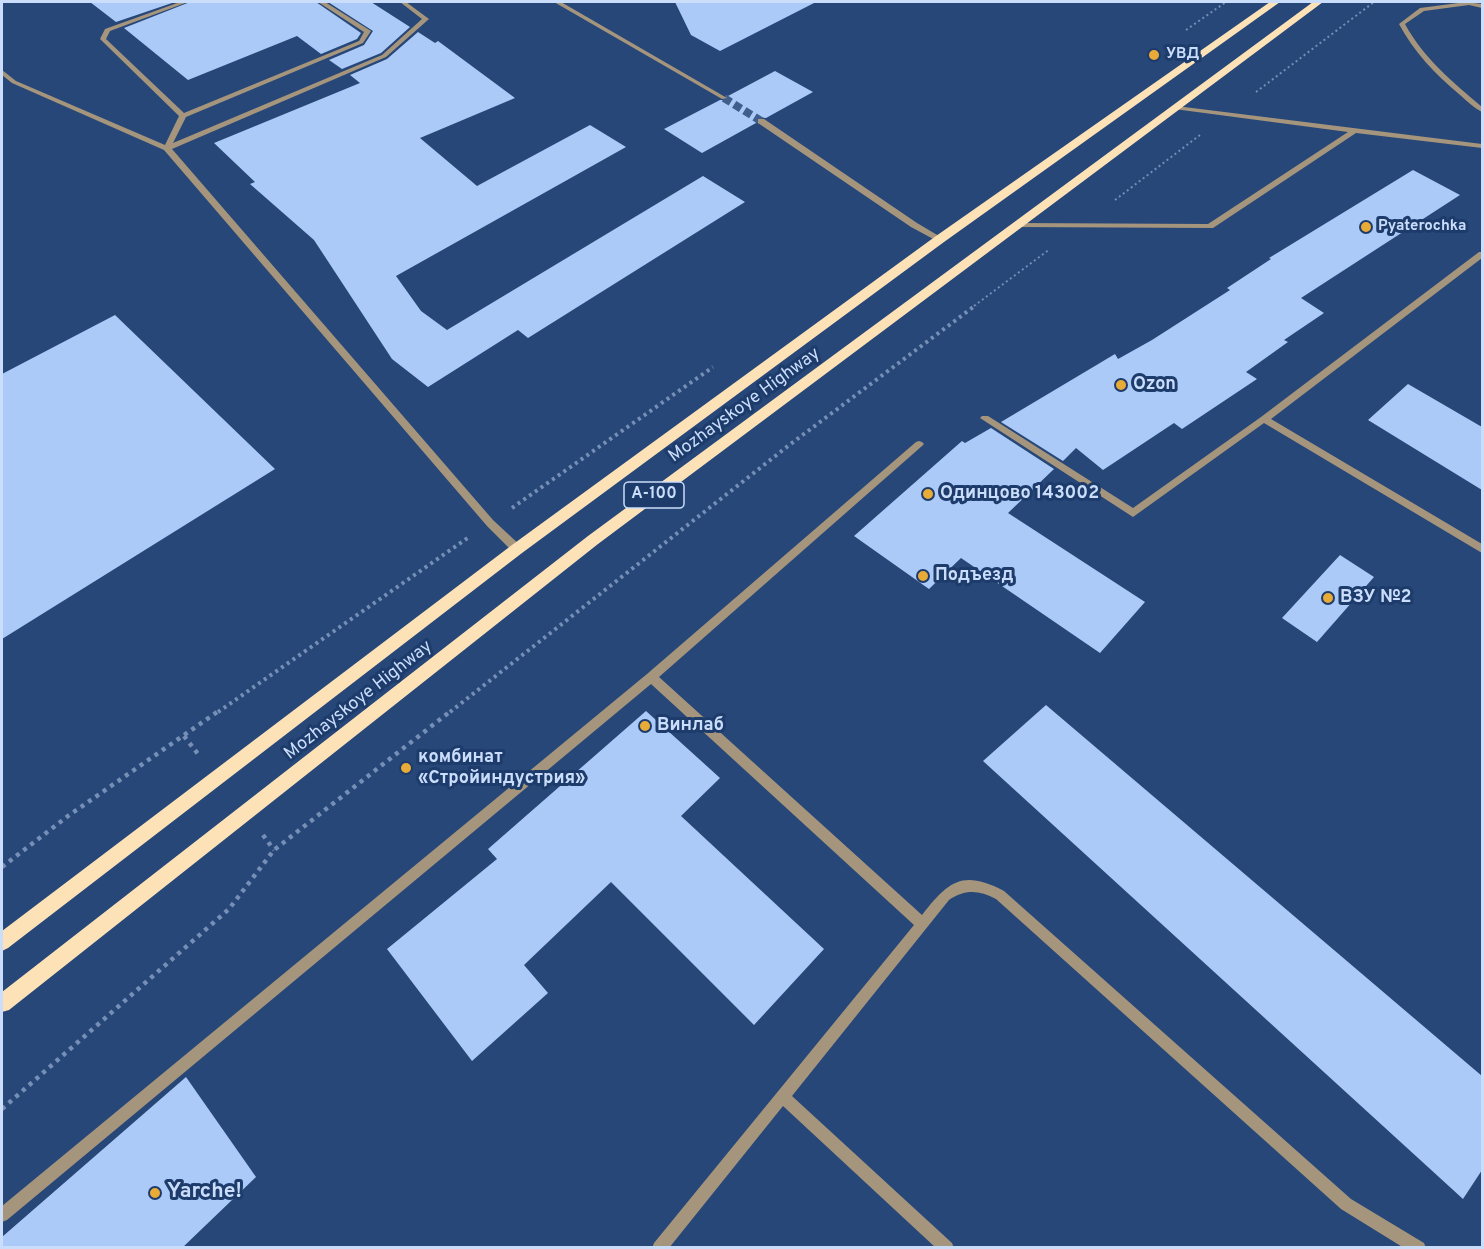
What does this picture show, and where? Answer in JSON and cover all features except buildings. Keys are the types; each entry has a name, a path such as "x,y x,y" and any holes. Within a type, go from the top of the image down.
{"main road":[{"name":"Mozhayskoye Highway","path":"2,942 517,549 940,239 1275,2"},
{"name":"Mozhayskoye Highway","path":"2,1002 593,540 1318,2"}],"lane":[{"path":"183,116 103,39 108,30 185,2"},
{"path":"167,148 183,116 361,42 368,31 321,2"},
{"path":"167,148 384,56 426,19 403,2"},
{"path":"557,2 724,98"},
{"path":"1482,6 1469,3 1422,9 1402,24 1413,46 1444,78 1482,110"},
{"path":"2,72 14,82 167,148 490,523 517,549"},
{"path":"1176,108 1482,146"},
{"path":"761,121 914,225 940,239"},
{"path":"1018,225 1210,226 1354,131"},
{"path":"985,418 1133,513 1264,419 1482,255"},
{"path":"1264,419 1482,549"},
{"path":"2,1215 651,677 919,444"},
{"path":"651,677 922,924"},
{"path":"659,1248 945,896 956,887 971,884 986,887 1000,896 1346,1204 1419,1248"},
{"path":"783,1097 947,1248"}],"path":[{"path":"1178,36 1226,2"},
{"path":"2,1109 229,909 274,849 788,446 1374,2"},
{"path":"2,867 68,816 720,362"}],"tunnel":[{"path":"724,98 761,121"}],"place":[{"name":"УВД","path":"1154,55"},
{"name":"Pyaterochka","path":"1366,227"},
{"name":"Ozon","path":"1121,385"},
{"name":"Одинцово 143002","path":"928,494"},
{"name":"Подъезд","path":"923,576"},
{"name":"ВЗУ №2","path":"1328,598"},
{"name":"Винлаб","path":"645,726"},
{"name":"комбинат «Стройиндустрия»","path":"406,768"},
{"name":"Yarche!","path":"155,1193"}]}
